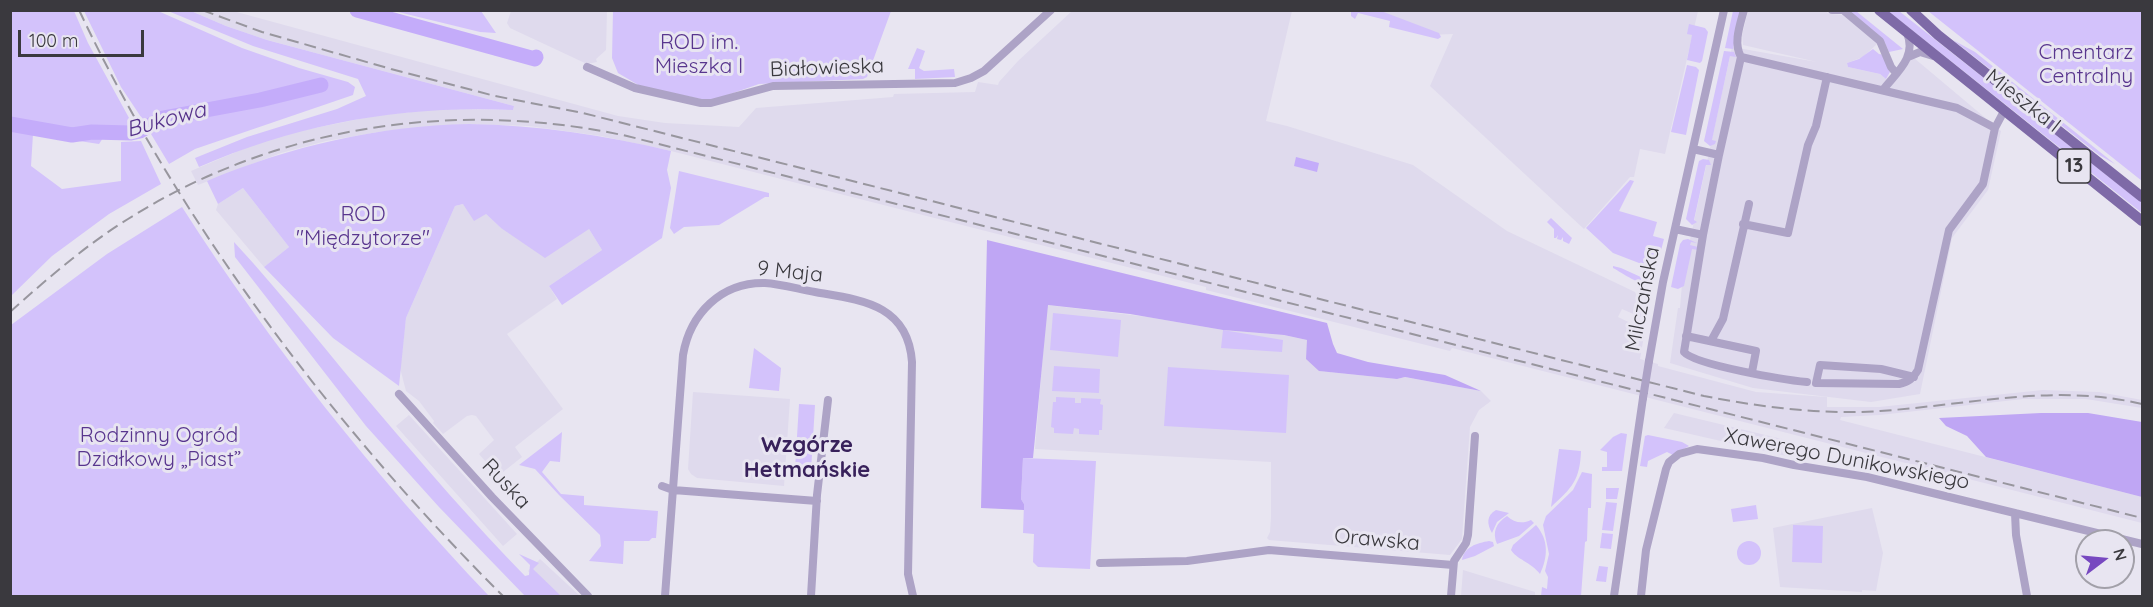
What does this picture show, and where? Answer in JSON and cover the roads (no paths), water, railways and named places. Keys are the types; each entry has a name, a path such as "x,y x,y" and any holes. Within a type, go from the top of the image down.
{"main road":[{"name":"Mieszka I","path":"1879,10 2142,221"},
{"name":"Mieszka I","path":"1911,10 1944,40 2142,197"}],"street":[{"name":"Białowieska","path":"587,67 625,85 647,92 701,103 711,103 773,87 955,83 972,78 984,71 1051,10"},
{"name":"Milczańska","path":"1614,596 1660,295 1724,10"},
{"path":"1744,10 1737,37 1741,57 1703,235 1683,352 1707,363 1781,380 1807,382"},
{"path":"1832,10 1843,10 1880,41 1896,73"},
{"path":"1883,90 1908,57 1911,45 1906,33"},
{"path":"1908,57 1920,52 1937,57"},
{"path":"1741,57 1957,108 1995,128"},
{"path":"1743,224 1788,233 1808,145 1816,126 1827,76"},
{"path":"1914,376 1881,369 1820,365 1816,383 1899,384 1907,382 1914,376 1918,370 1949,230 1983,184 1995,128 2004,111"},
{"path":"1693,149 1719,155"},
{"path":"1712,341 1723,319 1749,204"},
{"path":"1675,229 1703,235"},
{"name":"9 Maja","path":"665,597 685,344 694,323 709,304 733,288 766,283 873,304 884,310 898,323 907,338 911,356 908,574 913,597"},
{"path":"1686,336 1756,351 1752,372"},
{"name":"Ruska","path":"399,394 588,597"},
{"path":"811,597 817,501 828,400"},
{"path":"1451,597 1453,565 1468,535 1475,436"},
{"name":"Xawerego Dunikowskiego","path":"1641,597 1646,549 1666,469 1669,462 1679,454 1697,449 1763,458 1867,477 2142,544"},
{"path":"662,486 673,490 817,501"},
{"path":"2015,513 2016,535 2026,597"},
{"name":"Orawska","path":"1100,563 1187,561 1260,550 1297,551 1453,565"}],"waterway":[{"name":"Bukowa","path":"357,10 535,59 536,57"},
{"name":"Bukowa","path":"10,124 72,135 92,132 131,133 140,131 163,118 260,100 321,85"}],"railway":[{"path":"79,10 119,90 164,168 266,321 380,464 503,596"},
{"path":"202,10 262,32 495,96 583,113 1704,396 1770,407 1837,412 1880,411 2044,395 2109,398 2142,404"},
{"path":"10,312 53,274 112,229 185,187 245,161 306,142 369,128 433,121 498,120 563,125 627,136 2142,518"}],"district":[{"name":"Wzgórze Hetmańskie","path":"807,458"}],"park label":[{"name":"ROD im. Mieszka I","path":"699,55"},
{"name":"Cmentarz Centralny","path":"2086,65"},
{"name":"ROD \"Międzytorze\"","path":"363,227"},
{"name":"Rodzinny Ogród Działkowy „Piast”","path":"159,448"}]}
